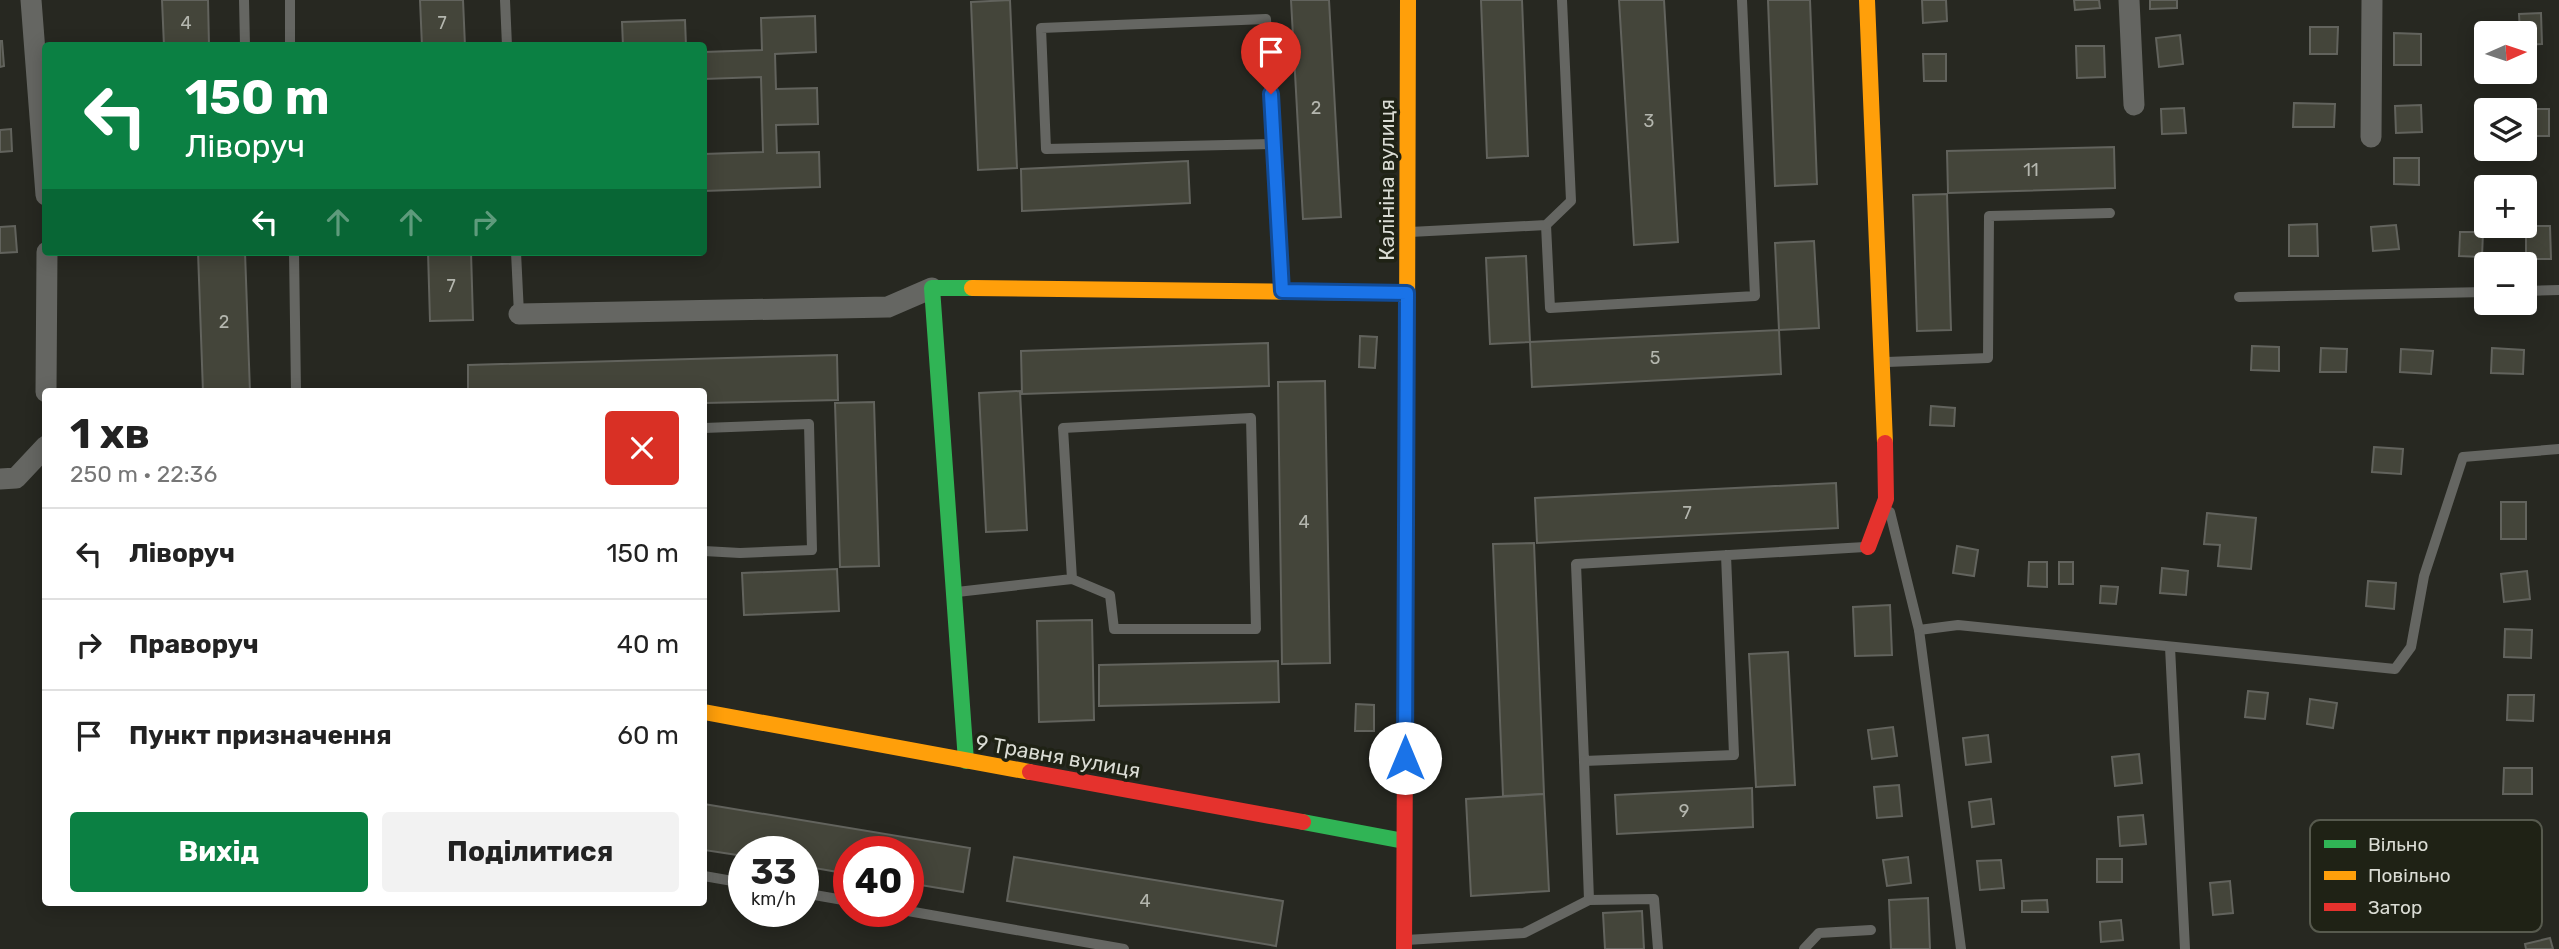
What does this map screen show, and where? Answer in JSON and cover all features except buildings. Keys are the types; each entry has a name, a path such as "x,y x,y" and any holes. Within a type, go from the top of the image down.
{"street":[{"path":"31,0 42,143"},
{"name":"Калініна вулиця","path":"1404,944 1408,0"},
{"path":"1867,0 1884,362 1886,499 1868,547"},
{"path":"2129,0 2134,106"},
{"path":"2371,137 2372,0"},
{"path":"46,388 47,256"},
{"path":"932,288 966,761"},
{"path":"519,314 888,307 932,288 1407,293"},
{"path":"0,479 16,478 42,450"},
{"name":"9 Травня вулиця","path":"707,713 1404,841"}],"lane":[{"path":"244,0 245,42"},
{"path":"290,0 290,42"},
{"path":"505,0 507,42"},
{"path":"1407,233 1546,225 1571,201 1562,0"},
{"path":"1546,225 1550,308 1755,296 1742,0"},
{"path":"1274,144 1046,149 1041,28 1266,19 1274,144 1282,291"},
{"path":"1884,362 1988,358 1989,216 2110,213"},
{"path":"294,256 296,388"},
{"path":"516,256 519,314"},
{"path":"2537,291 2559,290"},
{"path":"2239,297 2474,292"},
{"path":"954,593 1072,579 1110,595 1114,629 1256,629 1251,418 1063,428 1072,579"},
{"path":"707,428 809,424 812,550 740,553 707,551"},
{"path":"1919,630 1958,625 2395,668 2411,647 2424,576 2463,457 2559,449"},
{"path":"1886,499 1919,630 1961,949"},
{"path":"1589,900 1576,564 1868,547"},
{"path":"1584,761 1734,755 1726,555"},
{"path":"2170,647 2185,949"},
{"path":"707,877 728,880"},
{"path":"1404,944 1524,933 1589,900 1654,899 1658,949"},
{"path":"924,914 1124,949"},
{"path":"1804,949 1819,933 1871,930"}],"traffic: fast":[{"path":"966,761 932,288 972,288"},
{"path":"1303,822 1404,841"}],"traffic: slow":[{"path":"1407,342 1408,0"},
{"path":"1867,0 1885,443"},
{"path":"972,288 1407,293"},
{"path":"707,713 1030,772"}],"traffic: jam":[{"path":"1404,949 1407,342"},
{"path":"1868,547 1886,499 1885,443"},
{"path":"1030,772 1303,822"}],"route":[{"path":"1271,94 1282,291 1407,293 1405,758"}]}
